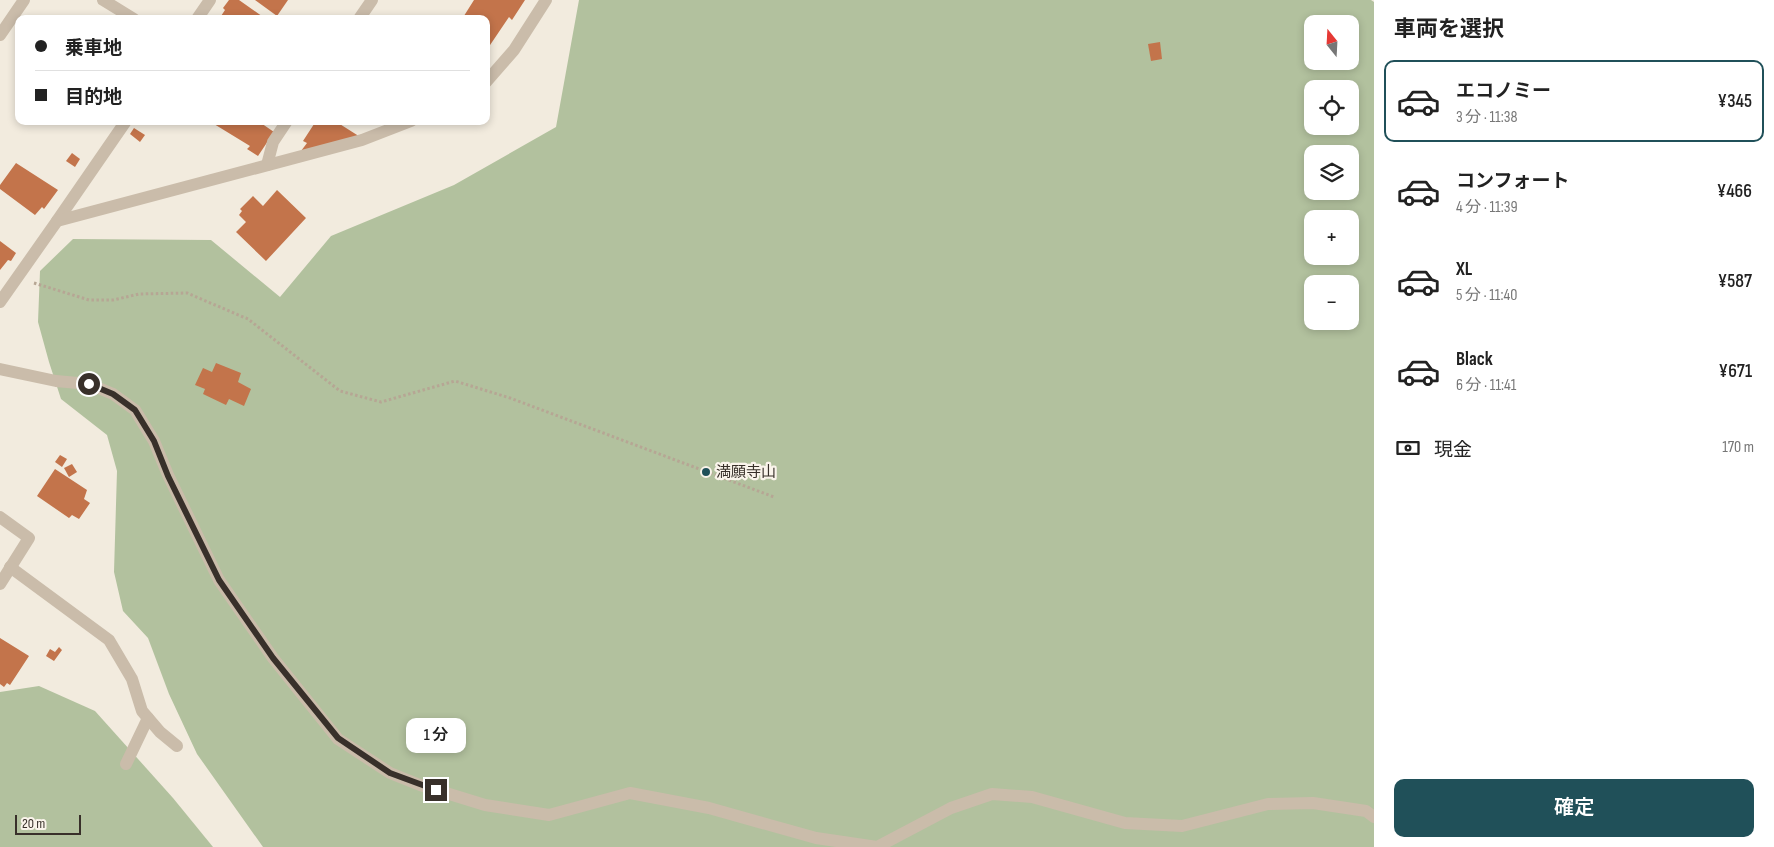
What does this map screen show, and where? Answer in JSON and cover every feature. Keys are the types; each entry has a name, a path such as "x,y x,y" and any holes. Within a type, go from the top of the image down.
{"street":[{"path":"0,35 24,0"},
{"path":"103,0 127,15"},
{"path":"200,15 210,0"},
{"path":"362,15 372,0"},
{"path":"490,77 514,50 546,0"},
{"path":"0,302 123,125"},
{"path":"268,165 273,142 284,125"},
{"path":"57,221 362,140 401,125"},
{"path":"0,369 56,381 89,384 113,394 135,410 154,441 168,476 219,580 273,658 338,738 390,773 420,785 485,805 549,815 630,793 709,808 816,838 877,847 951,808 992,794 1032,797 1125,823 1182,826 1268,804 1313,803 1366,811 1374,817"},
{"path":"0,517 29,538 0,584"},
{"path":"10,568 109,640 132,679 142,711 160,732 177,746"},
{"path":"126,764 148,718"}],"path":[{"path":"17,278 89,300 113,300 139,294 187,294 248,319 340,392 382,402 455,381 510,398 774,497"}],"green space":[{"path":"579,0 1371,0 1374,2 1374,847 263,847 197,754 169,694 148,638 123,611 114,572 117,471 107,435 61,399 38,322 40,271 73,239 211,240 280,297 331,236 454,185 556,127"},
{"path":"39,686 95,711 173,798 213,847 0,847 0,692"}],"building":[{"path":"229,0 239,0 260,15 222,15 225,10 223,8"},
{"path":"255,0 288,0 278,15"},
{"path":"474,0 525,0 512,20 509,17 490,45 490,15 465,15"},
{"path":"1160,42 1162,59 1151,61 1148,44"},
{"path":"216,125 264,125 274,132 258,156 247,149 250,146"},
{"path":"313,125 341,125 365,140 301,151 307,143 303,141"},
{"path":"134,128 145,135 140,142 130,134"},
{"path":"72,153 80,159 75,167 66,161"},
{"path":"16,163 58,190 44,209 42,207 35,215 0,189 0,185"},
{"path":"277,190 306,218 266,261 236,232 246,222 239,215 242,211 240,209 253,196 263,206"},
{"path":"0,241 16,253 11,261 8,260 0,270"},
{"path":"216,363 241,373 238,382 251,389 244,406 229,399 226,405 203,394 205,389 195,385 203,368 212,372"},
{"path":"60,455 67,459 62,467 55,462"},
{"path":"72,464 77,472 69,477 64,468"},
{"path":"55,469 87,490 84,499 90,503 79,519 72,515 69,518 37,496"},
{"path":"0,638 29,656 10,685 7,683 4,687 0,684"},
{"path":"59,647 62,650 54,661 46,656 50,649 55,652"}],"place":[{"name":"満願寺山","path":"706,472"}],"route":[{"path":"89,384 113,394 135,410 154,441 168,476 219,580 273,658 338,738 390,773 436,790"}]}
